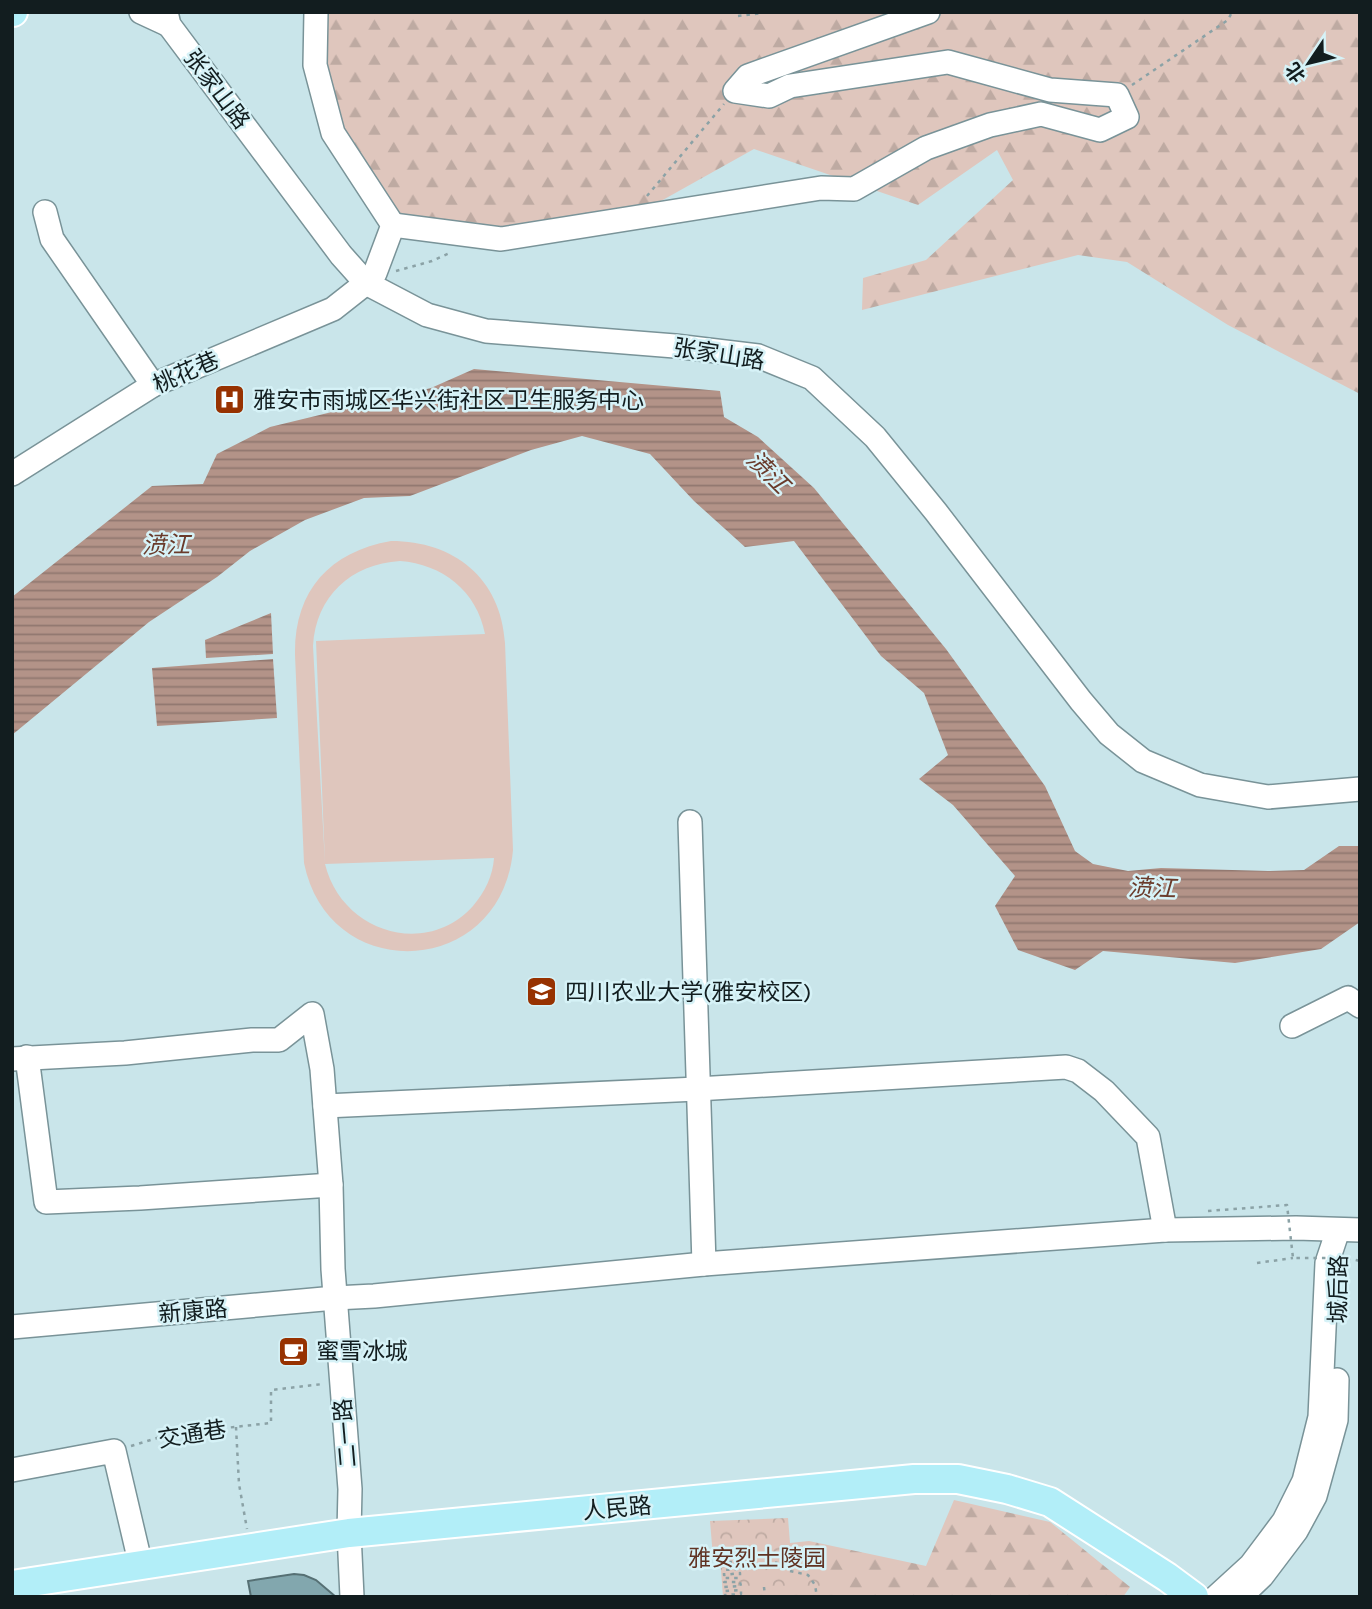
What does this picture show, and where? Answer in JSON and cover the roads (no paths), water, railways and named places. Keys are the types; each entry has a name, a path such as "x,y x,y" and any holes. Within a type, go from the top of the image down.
{"main road":[{"name":"人民路","path":"12,1585 349,1533 914,1479 958,1479 1007,1489 1050,1503 1194,1597"}],"street":[{"path":"141,12 168,19"},
{"path":"316,12 315,65 333,133 393,225 502,239 821,188 854,190 926,148 990,125 1041,114 1100,130 1127,117 1117,95 1050,90 948,62 790,86 769,96 735,91 747,76 928,12"},
{"name":"张家山路","path":"168,19 341,255 427,315 486,331 675,346 758,356 812,378 875,437 1108,734 1143,761 1200,785 1268,797 1360,789"},
{"path":"45,212 52,239 153,385"},
{"path":"371,278 393,225"},
{"name":"桃花巷","path":"12,474 153,385 333,309 371,278"},
{"path":"690,822 704,1264"},
{"path":"1292,1026 1348,998 1360,1006"},
{"name":"二一路","path":"19,1058 125,1053 252,1040 279,1041 312,1014 322,1069 331,1185 332,1269 350,1489 352,1597"},
{"path":"19,1058 46,1202 331,1185"},
{"path":"325,1106 1066,1068 1078,1071 1104,1091 1148,1137 1165,1230"},
{"name":"新康路","path":"12,1328 704,1264 1165,1230 1349,1230"},
{"name":"城后路","path":"1216,1597 1251,1565 1284,1521 1304,1481 1320,1417 1327,1263 1349,1230"},
{"name":"城后路","path":"1240,1597 1262,1576 1296,1531 1315,1496 1336,1420 1349,1230"},
{"path":"12,1470 114,1451 141,1566"}],"water":[{"name":"𣸣江","path":"474,369 720,391 724,417 758,437 814,488 946,649 1045,786 1075,851 1093,864 1128,871 1161,868 1268,871 1304,870 1339,846 1360,846 1360,922 1321,949 1235,963 1103,951 1075,970 1018,950 995,906 1015,876 953,805 919,779 948,755 924,693 881,656 794,541 745,547 694,501 650,454 582,436 531,450 410,496 364,498 305,520 250,551 217,577 149,622 12,735 12,597 152,486 203,484 217,454 270,427 431,388"},
{"path":"271,613 273,654 206,658 205,640"},
{"path":"273,659 277,718 157,726 152,668"}],"place":[{"name":"雅安市雨城区华兴街社区卫生服务中心","path":"230,400"},
{"name":"四川农业大学(雅安校区)","path":"542,992"},
{"name":"蜜雪冰城","path":"293,1351"}],"park label":[{"name":"雅安烈士陵园","path":"757,1558"}]}
